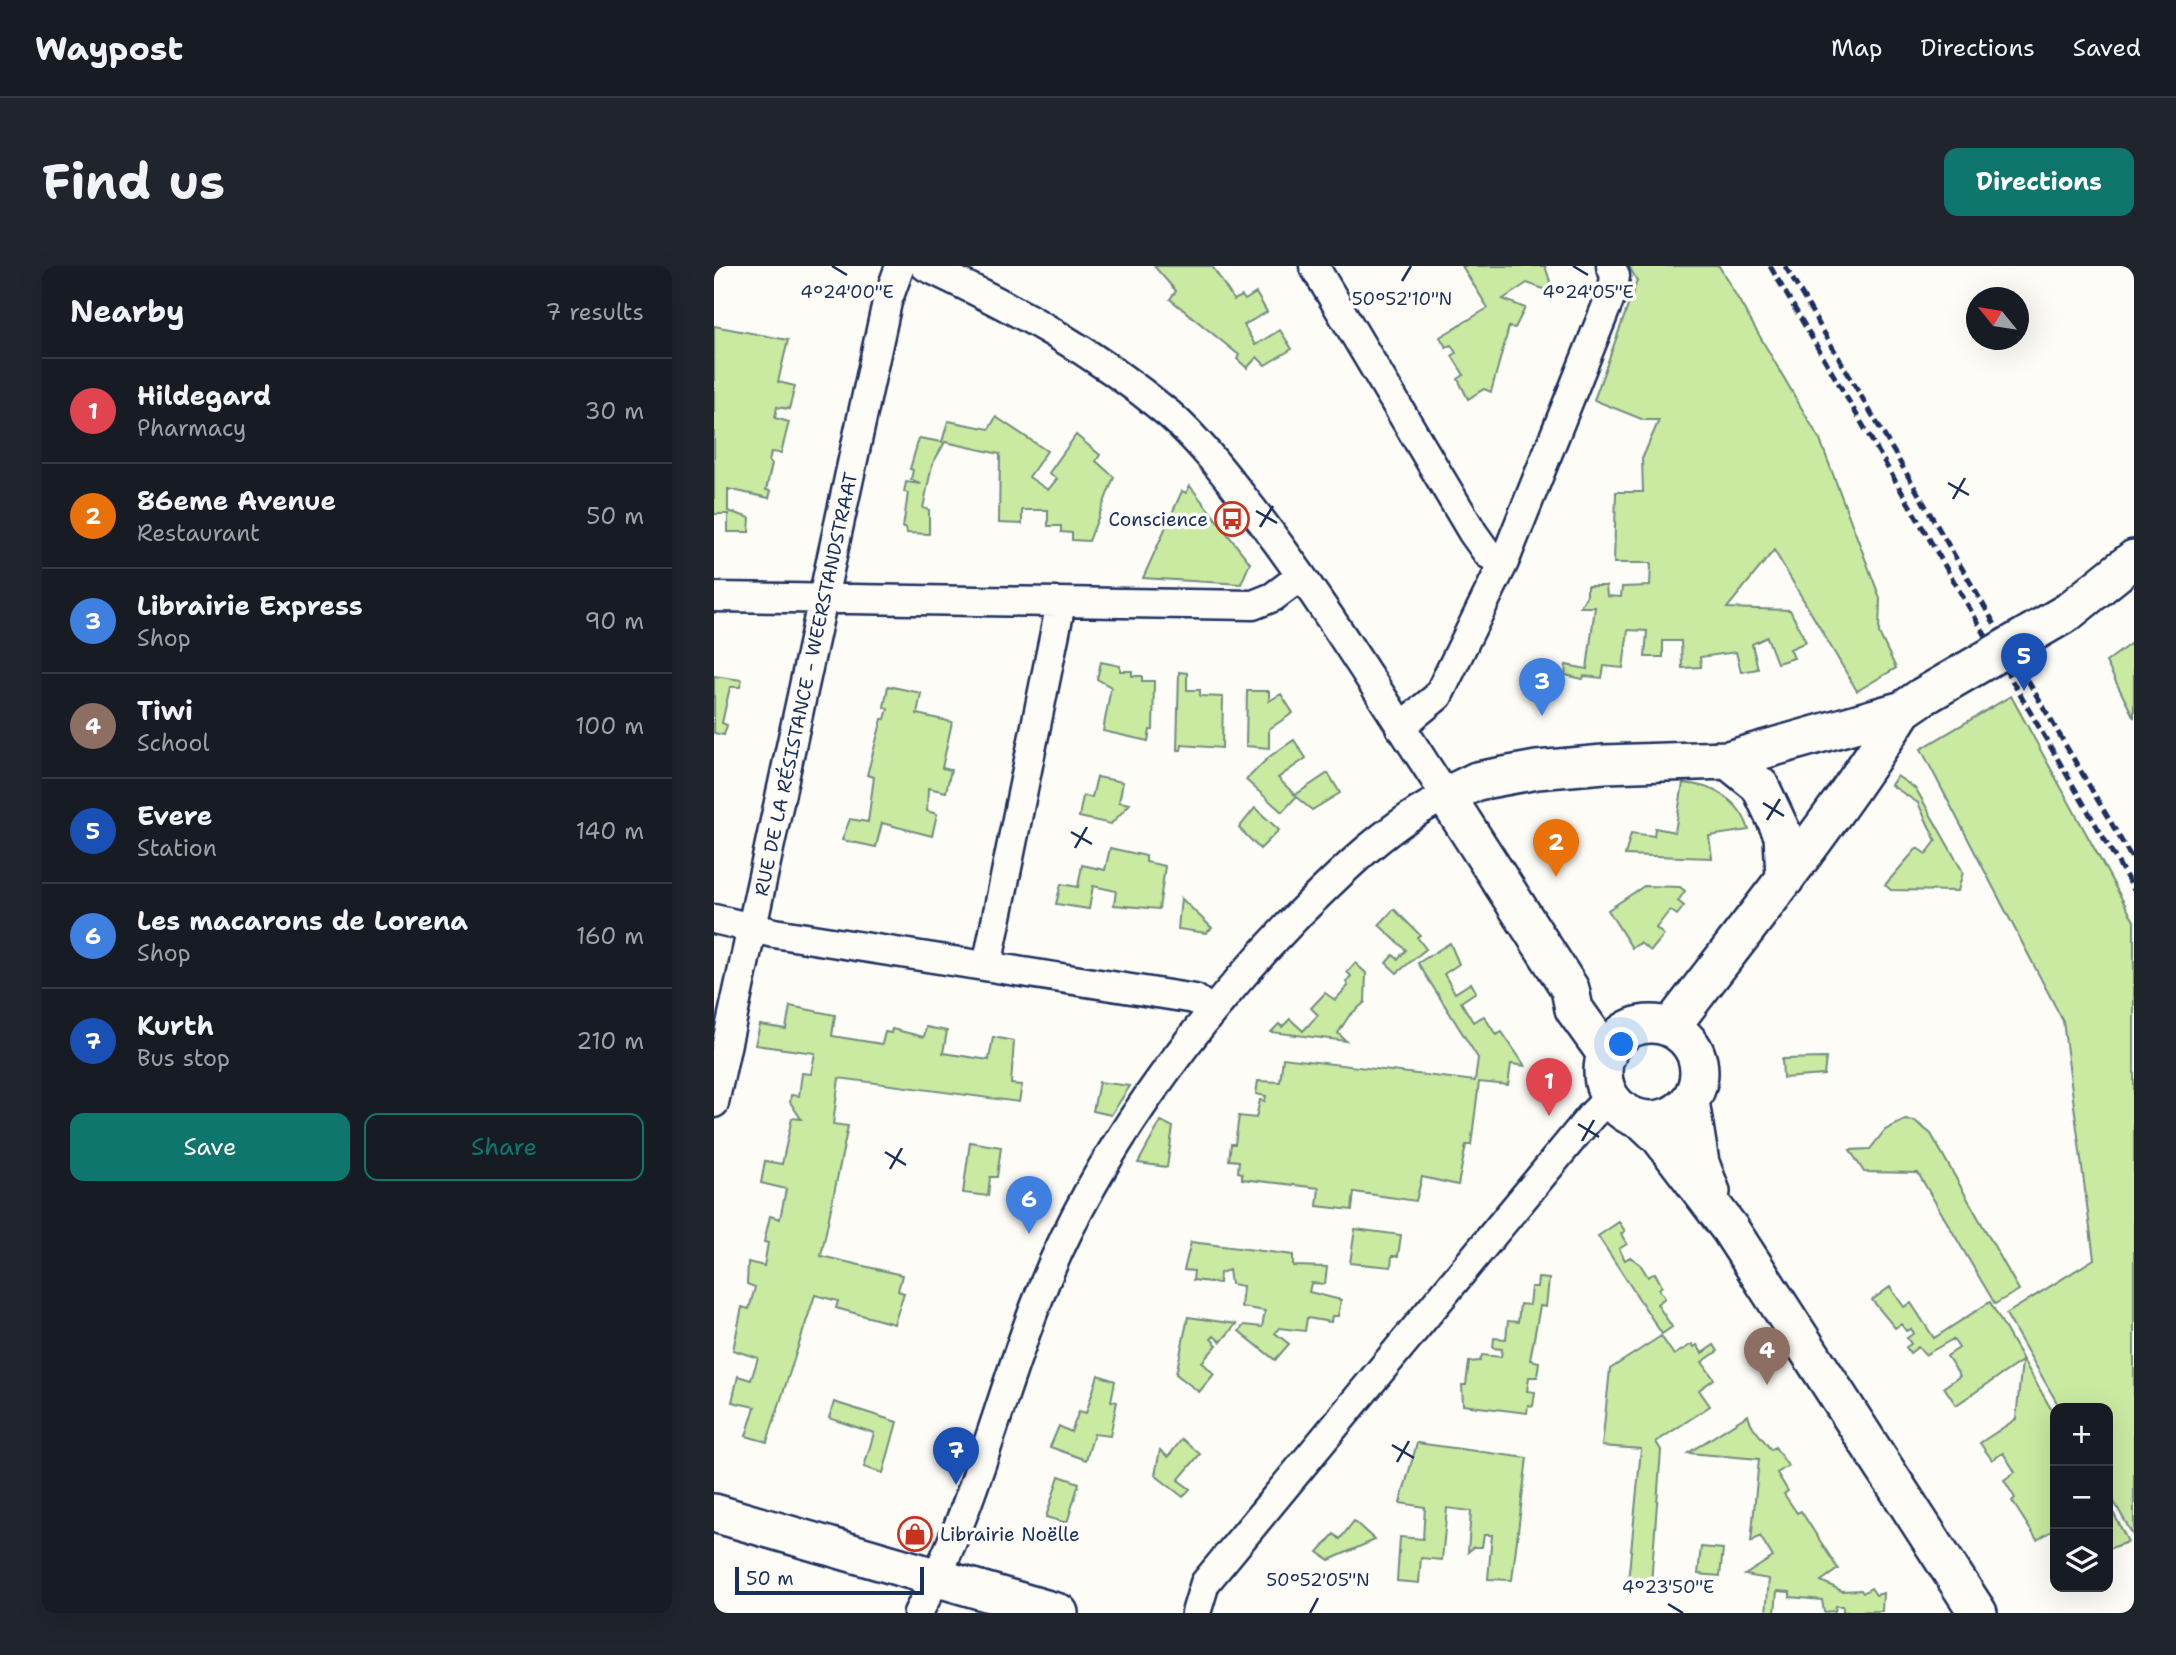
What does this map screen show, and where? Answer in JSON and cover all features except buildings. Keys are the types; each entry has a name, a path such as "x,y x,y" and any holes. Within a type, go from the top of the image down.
{"street":[{"name":"RUE DE LA RÉSISTANCE - WEERSTANDSTRAAT","path":"714,1103 887,302 900,266"},
{"path":"925,266 1039,321 1102,363 1171,416 1212,457 1301,576 1401,727 1570,989 1574,1009 1616,1044"},
{"path":"1314,266 1473,533 1488,554 1504,562"},
{"path":"1401,727 1438,696 1504,562 1613,290 1615,276 1611,266"},
{"path":"2068,612 2134,559"},
{"path":"714,597 1253,604 1273,597 1301,576"},
{"path":"918,1613 947,1559 1035,1306 1065,1237 1146,1101 1212,1011 1334,878 1415,811 1477,781 1536,770 1604,764 1728,760 1913,704 2068,612 2134,582"},
{"path":"987,966 1061,603"},
{"path":"1670,1028 1857,784 1913,704"},
{"path":"1728,760 1760,786 1783,835 1785,879"},
{"path":"714,919 753,929 1195,999 1212,1011"},
{"path":"1718,1213 1700,1163 1690,1101 1700,1074 1698,1059 1691,1045 1670,1028 1646,1025 1616,1044 1603,1076 1610,1097 1629,1115 1642,1120 1660,1137 1718,1213 1978,1613"},
{"path":"1196,1613 1205,1583 1591,1116 1610,1097"},
{"path":"1642,1120 1663,1119 1690,1101"},
{"path":"714,1513 1059,1613"}],"green space":[{"path":"1154,266 1212,266 1234,300 1242,296 1245,300 1256,293 1267,312 1244,325 1255,345 1280,330 1292,349 1265,365 1257,357 1247,368 1237,359 1239,355 1170,299 1176,291"},
{"path":"1462,266 1545,266 1550,281 1546,290 1527,283 1503,299 1525,308 1515,328 1509,327 1491,392 1484,389 1468,399 1458,379 1464,375 1452,356 1456,353 1451,345 1446,347 1440,337 1488,308"},
{"path":"1629,266 1719,266 1820,440 1880,598 1879,633 1896,668 1857,691 1774,550 1727,608 1790,610 1806,642 1790,649 1794,658 1777,663 1767,637 1752,644 1758,669 1741,672 1736,652 1700,657 1701,667 1682,668 1681,641 1663,641 1663,657 1645,657 1647,631 1628,630 1623,668 1604,666 1602,678 1584,676 1583,679 1565,675 1566,665 1587,669 1595,607 1580,607 1587,595 1587,586 1606,586 1607,596 1621,597 1622,587 1650,586 1651,563 1614,563 1616,492 1643,492 1642,459 1659,420 1644,420 1594,400 1637,281"},
{"path":"714,326 788,340 778,382 795,386 789,409 777,407 775,418 789,422 781,453 771,452 769,462 772,464 766,490 771,491 769,498 728,489 728,511 750,518 749,532 728,532 728,514 714,514"},
{"path":"996,417 1047,451 1029,477 1048,490 1057,479 1049,473 1076,435 1100,455 1096,461 1114,477 1089,541 1072,540 1072,533 1061,532 1061,526 1048,526 1048,510 1022,510 1022,524 999,523 1000,454 945,442 932,465 923,508 929,510 929,534 907,533 906,528 903,528 908,493 904,492 906,482 921,484 911,479 913,470 910,469 919,438 942,442 948,421 989,429"},
{"path":"1190,486 1250,563 1241,584 1143,578 1182,491 1186,493"},
{"path":"2134,641 2134,718 2106,662"},
{"path":"1101,662 1120,666 1120,671 1132,671 1132,676 1142,676 1142,681 1154,681 1153,730 1150,730 1148,741 1103,731 1111,687 1097,679"},
{"path":"1179,672 1187,673 1187,690 1200,690 1200,696 1223,697 1222,748 1182,745 1181,750 1177,750"},
{"path":"714,676 742,680 740,687 730,687 722,723 727,725 724,735 714,733"},
{"path":"888,686 921,693 917,714 952,722 942,768 951,770 946,792 928,788 927,811 937,814 932,836 882,823 876,847 842,840 850,819 868,822 874,777 867,775 882,719 885,719 888,709 884,707"},
{"path":"1247,691 1269,691 1269,701 1281,694 1293,713 1269,729 1269,748 1246,746"},
{"path":"2011,696 2134,921 2134,1537 2113,1500 2113,1403 2057,1403 2006,1314 2094,1259 2063,1021 1921,749"},
{"path":"1294,740 1306,758 1278,778 1295,795 1328,773 1340,793 1312,810 1296,797 1282,812 1246,780 1269,757"},
{"path":"1897,776 1916,789 1963,872 1958,891 1891,890 1885,885 1917,848 1926,854 1936,841 1918,803 1891,785"},
{"path":"1097,777 1123,782 1119,802 1130,804 1111,824 1079,817 1083,796 1092,797"},
{"path":"1683,783 1705,787 1724,796 1739,810 1749,830 1709,836 1712,858 1625,855 1631,833 1654,836 1655,828 1675,832"},
{"path":"1255,808 1279,830 1260,849 1239,828"},
{"path":"1110,848 1146,856 1146,862 1165,866 1159,909 1114,905 1116,891 1093,886 1089,909 1056,904 1061,884 1078,887 1082,865 1105,870"},
{"path":"1644,886 1680,887 1685,891 1678,901 1684,906 1677,915 1670,910 1656,928 1664,935 1651,951 1640,943 1632,948 1608,910"},
{"path":"1181,898 1212,928 1206,933 1178,929"},
{"path":"1394,909 1420,935 1417,937 1426,949 1397,973 1386,963 1393,955 1398,959 1406,950 1379,925"},
{"path":"1450,943 1459,964 1444,974 1455,993 1471,983 1476,992 1461,1002 1473,1022 1484,1016 1496,1035 1502,1032 1525,1066 1511,1064 1508,1085 1479,1082 1471,1145 1466,1145 1458,1185 1422,1177 1416,1201 1354,1192 1352,1210 1317,1206 1319,1188 1242,1179 1242,1173 1238,1172 1239,1161 1229,1160 1231,1144 1235,1144 1239,1116 1256,1118 1260,1100 1265,1101 1266,1096 1256,1094 1258,1081 1280,1082 1283,1058 1475,1081 1478,1058 1418,963"},
{"path":"1355,963 1366,973 1365,1002 1349,1016 1338,1033 1346,1041 1271,1032 1290,1019 1303,1031 1318,1015 1311,1008 1325,993 1335,1000 1348,986 1346,982 1351,976 1347,972"},
{"path":"790,1006 835,1015 832,1036 882,1044 885,1032 891,1033 892,1029 924,1037 926,1027 947,1031 943,1053 989,1060 993,1037 1014,1041 1011,1084 1022,1085 1019,1102 839,1078 833,1124 848,1126 821,1256 902,1275 898,1291 904,1293 894,1324 836,1308 838,1301 815,1295 767,1442 746,1436 755,1407 732,1402 738,1376 751,1380 758,1358 733,1350 742,1307 749,1309 755,1287 747,1284 748,1262 764,1266 768,1243 764,1242 770,1216 780,1219 786,1189 761,1183 765,1161 782,1164 792,1118 801,1119 790,1102 791,1095 799,1096 802,1073 811,1074 815,1053 755,1045 760,1025 786,1029"},
{"path":"1826,1058 1824,1075 1783,1078 1782,1059"},
{"path":"1099,1082 1130,1086 1111,1115 1093,1111"},
{"path":"1905,1120 1915,1121 1931,1134 2019,1290 1995,1304 1918,1173 1864,1172 1850,1150 1870,1149 1885,1130"},
{"path":"1161,1121 1173,1127 1167,1167 1138,1163"},
{"path":"970,1142 1001,1147 997,1177 990,1177 988,1196 963,1193"},
{"path":"1619,1222 1625,1231 1621,1234 1627,1244 1619,1249 1625,1260 1630,1257 1640,1264 1648,1277 1655,1273 1662,1286 1659,1289 1665,1298 1657,1304 1672,1327 1662,1334 1598,1236"},
{"path":"1355,1229 1401,1235 1398,1256 1392,1256 1391,1267 1350,1263"},
{"path":"1191,1242 1293,1255 1293,1266 1327,1267 1325,1284 1311,1283 1309,1292 1341,1300 1338,1316 1332,1316 1331,1322 1307,1318 1305,1331 1279,1328 1275,1333 1289,1344 1275,1360 1239,1331 1244,1325 1262,1327 1265,1311 1241,1307 1243,1286 1231,1284 1229,1270 1220,1273 1219,1283 1193,1280 1194,1271 1184,1270"},
{"path":"1538,1278 1549,1279 1546,1307 1540,1306 1530,1360 1539,1362 1537,1377 1529,1377 1527,1391 1535,1392 1533,1406 1528,1405 1527,1413 1463,1405 1462,1385 1466,1385 1469,1362 1480,1361 1482,1355 1501,1357 1502,1349 1493,1348 1494,1338 1506,1339 1508,1321 1518,1322 1520,1304 1529,1305 1531,1287 1537,1287"},
{"path":"1890,1287 1904,1307 1911,1303 1934,1338 1990,1302 2050,1407 2050,1532 2037,1540 2012,1501 2015,1498 2004,1480 2015,1472 2003,1453 1992,1460 1980,1443 2016,1419 2022,1361 1956,1405 1944,1387 1960,1376 1947,1356 1959,1348 1953,1339 1925,1355 1918,1347 1910,1353 1906,1347 1911,1344 1907,1338 1914,1333 1911,1329 1906,1331 1901,1324 1895,1328 1872,1300"},
{"path":"1188,1317 1236,1324 1221,1342 1214,1336 1211,1339 1217,1345 1202,1362 1214,1374 1199,1392 1176,1374"},
{"path":"1661,1336 1674,1355 1692,1344 1694,1347 1697,1345 1702,1353 1714,1345 1718,1351 1702,1362 1714,1379 1699,1390 1710,1406 1656,1442 1661,1450 1651,1584 1628,1582 1641,1449 1602,1446 1610,1369"},
{"path":"1098,1375 1115,1381 1111,1401 1117,1402 1110,1436 1094,1434 1086,1460 1050,1447 1059,1426 1071,1432 1079,1411 1086,1413"},
{"path":"834,1402 897,1422 883,1473 864,1467 874,1433 829,1418"},
{"path":"1748,1415 1751,1424 1771,1450 1775,1447 1788,1466 1777,1473 1788,1491 1784,1494 1797,1513 1801,1511 1838,1569 1821,1581 1842,1591 1861,1590 1863,1593 1871,1588 1876,1595 1883,1593 1882,1611 1843,1612 1843,1606 1836,1606 1835,1611 1824,1612 1822,1600 1790,1597 1790,1592 1777,1591 1775,1613 1766,1613 1769,1579 1745,1575 1773,1557 1760,1536 1751,1542 1759,1459 1688,1453"},
{"path":"1182,1439 1200,1454 1178,1480 1190,1489 1183,1497 1155,1475 1160,1450 1168,1457"},
{"path":"1417,1443 1527,1458 1512,1580 1488,1579 1492,1535 1484,1535 1482,1547 1474,1547 1468,1552 1471,1511 1447,1508 1442,1560 1421,1558 1419,1583 1397,1581 1400,1537 1423,1539 1425,1507 1400,1503"},
{"path":"1059,1476 1079,1483 1067,1523 1046,1517"},
{"path":"2113,1512 2128,1542 2113,1547"},
{"path":"1354,1521 1375,1540 1329,1560 1318,1552 1334,1534 1340,1539"},
{"path":"1701,1547 1723,1549 1720,1576 1698,1574"}],"railway":[{"path":"1770,266 2134,890"},
{"path":"1785,266 2134,862"}],"place":[{"name":"Conscience","path":"1232,519"},
{"name":"Evere","path":"2024,691"},
{"name":"Librairie Express","path":"1542,716"},
{"name":"86eme Avenue","path":"1556,877"},
{"name":"Hildegard","path":"1549,1116"},
{"name":"Les macarons de Lorena","path":"1029,1234"},
{"name":"Tiwi","path":"1767,1385"},
{"name":"Kurth","path":"956,1485"},
{"name":"Librairie Noëlle","path":"915,1534"}]}
